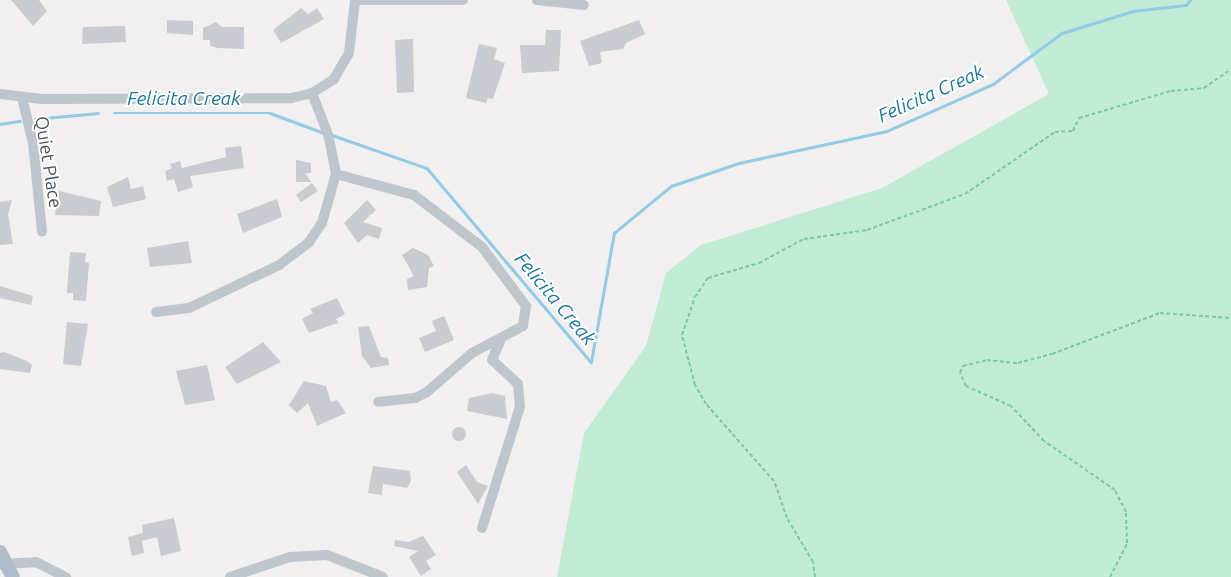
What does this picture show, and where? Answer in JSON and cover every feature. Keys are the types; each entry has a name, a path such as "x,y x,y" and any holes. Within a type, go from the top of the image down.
{"main road":[{"path":"2,559 13,577"}],"street":[{"path":"0,94 22,97 291,98 312,93 334,79 349,53 355,0 463,0"},
{"path":"538,0 584,5"},
{"path":"156,312 189,308 279,265 309,242 322,223 336,174 329,137 312,93"},
{"name":"Quiet Place","path":"22,97 33,143 42,232"},
{"path":"336,174 414,195 482,247 526,306 523,326 472,353 421,395 378,402"},
{"path":"482,528 520,407 518,384 492,360 504,337"},
{"path":"230,577 290,557 327,555 348,561 384,577"},
{"path":"2,559 36,562 66,577"}],"path":[{"path":"815,577 813,562 787,518 774,482 706,404 696,385 682,335 695,297 708,278 759,263 804,240 867,230 965,194 1055,132 1073,131 1079,118 1171,91 1204,88 1231,69"},
{"path":"1110,577 1127,543 1126,512 1115,490 1044,441 1011,406 966,386 960,373 963,366 987,360 1018,363 1052,354 1160,313 1231,318"}],"green space":[{"path":"1006,0 1231,0 1231,577 557,577 584,433 646,346 666,273 701,245 882,188 1049,94"}],"building":[{"path":"11,0 39,0 47,11 33,26"},
{"path":"301,8 308,14 317,8 324,19 281,43 273,30"},
{"path":"167,20 193,21 193,35 167,33"},
{"path":"639,20 645,34 626,43 623,49 600,52 602,63 589,66 580,41"},
{"path":"216,22 222,27 244,27 244,49 218,48 210,46 210,40 203,40 203,28"},
{"path":"125,26 126,42 82,44 83,27"},
{"path":"546,30 561,30 559,71 522,73 520,45 545,45"},
{"path":"413,39 414,92 397,93 395,40"},
{"path":"479,44 497,48 494,59 505,63 493,99 488,98 486,103 466,98"},
{"path":"241,146 244,168 190,176 193,187 178,192 174,179 167,181 165,171 172,168 170,164 180,161 182,168 226,157 225,148"},
{"path":"296,160 311,163 311,173 305,173 311,182 296,182"},
{"path":"128,177 131,189 143,186 146,199 113,207 107,187"},
{"path":"312,183 318,191 301,202 296,195"},
{"path":"59,191 101,201 99,216 55,215"},
{"path":"277,199 282,217 243,233 237,214"},
{"path":"12,200 8,214 13,244 0,245 0,202"},
{"path":"367,200 376,210 363,222 382,228 379,239 367,235 358,243 344,223"},
{"path":"188,241 192,263 150,267 147,248"},
{"path":"413,248 428,255 434,266 429,268 427,287 408,290 407,279 414,276 402,255"},
{"path":"70,252 86,253 85,262 89,263 86,301 73,300 73,293 67,293"},
{"path":"0,286 33,296 31,305 0,298"},
{"path":"337,298 345,314 336,319 338,323 309,333 302,319 313,313 310,309"},
{"path":"444,316 454,340 425,352 419,338 436,331 432,321"},
{"path":"67,322 88,324 81,366 63,364"},
{"path":"369,326 381,357 388,358 389,365 371,368 362,356 358,327"},
{"path":"263,342 281,362 237,384 225,367"},
{"path":"4,352 27,361 32,365 30,373 0,369 0,353"},
{"path":"207,365 215,400 185,405 176,371"},
{"path":"304,381 326,386 331,402 337,400 346,413 317,426 308,403 297,413 289,405"},
{"path":"492,393 505,396 507,419 467,411 469,398"},
{"path":"459,427 464,429 466,434 464,439 459,441 454,439 452,434 454,429"},
{"path":"466,465 477,482 488,486 478,504 457,472"},
{"path":"373,466 410,471 411,481 407,488 383,484 382,495 368,493"},
{"path":"174,518 181,551 161,556 157,537 142,541 144,553 132,556 128,537 143,533 142,525"},
{"path":"423,536 436,555 426,561 431,569 421,576 409,557 418,551 394,546 395,540 409,542"}],"waterway":[{"name":"Felicita Creak","path":"332,135 427,168 591,362 614,233 671,186 739,163 887,131 993,84 1062,33 1133,11 1186,5 1190,0"},
{"name":"Felicita Creak","path":"35,119 98,113"},
{"name":"Felicita Creak","path":"114,113 270,113 324,133"},
{"name":"Felicita Creak","path":"0,124 20,121"}]}
